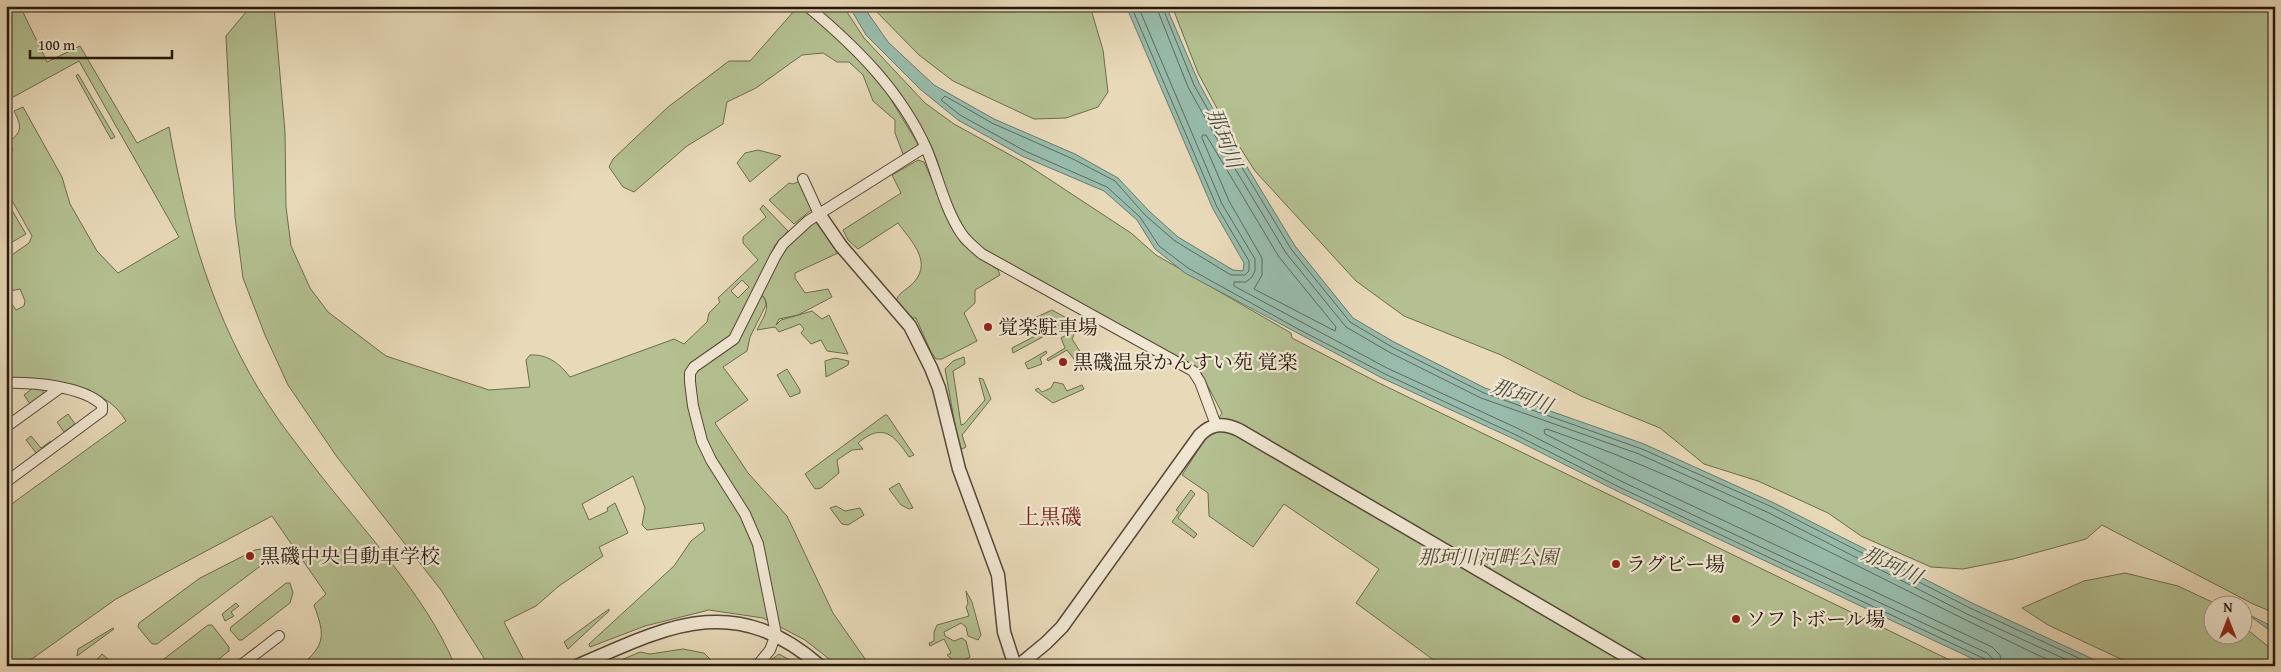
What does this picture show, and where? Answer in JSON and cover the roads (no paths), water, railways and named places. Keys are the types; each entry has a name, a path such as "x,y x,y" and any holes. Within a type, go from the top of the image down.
{"street":[{"path":"807,6 841,35 877,71 895,95 925,147 952,218 962,235 982,254 1193,371 1200,382 1216,425"},
{"path":"758,666 770,650 776,634 754,531 711,460 702,441 693,406 690,373 694,367 734,339 775,256 783,244 796,231 819,214 925,147"},
{"path":"803,178 819,214 841,246 910,326 931,368 939,388 959,469 998,575 1004,632 1016,666 1046,643 1062,627 1200,435 1216,425 1228,425 1239,430 1643,666"},
{"path":"6,383 60,388 85,394 96,399 102,405 102,411 6,482"},
{"path":"6,427 60,388"},
{"path":"577,666 655,633 678,626 722,621 748,624 776,634 793,644 820,666"},
{"path":"240,666 279,636"}],"water":[{"name":"那珂川","path":"849,6 863,6 888,42 934,85 994,119 1075,154 1118,178 1149,211 1178,237 1233,270 1243,271 1244,263 1213,209 1126,6 1166,6 1199,83 1224,129 1295,246 1353,318 1394,342 1485,388 1644,444 1774,503 1972,603 2108,666 1988,666 1619,492 1514,439 1382,378 1185,273 1155,249 1137,220 1104,191 1022,156 958,120 920,89 866,35"},
{"path":"2254,617 2275,628 2275,634 2254,619"}],"place":[{"name":"覚楽駐車場","path":"988,327"},
{"name":"黒磯温泉かんすい苑 覚楽","path":"1063,362"},
{"name":"黒磯中央自動車学校","path":"250,556"},
{"name":"ラグビー場","path":"1616,564"},
{"name":"ソフトボール場","path":"1736,619"}],"district":[{"name":"上黒磯","path":"1050,517"}],"park label":[{"name":"那珂川河畔公園","path":"1488,557"}]}
